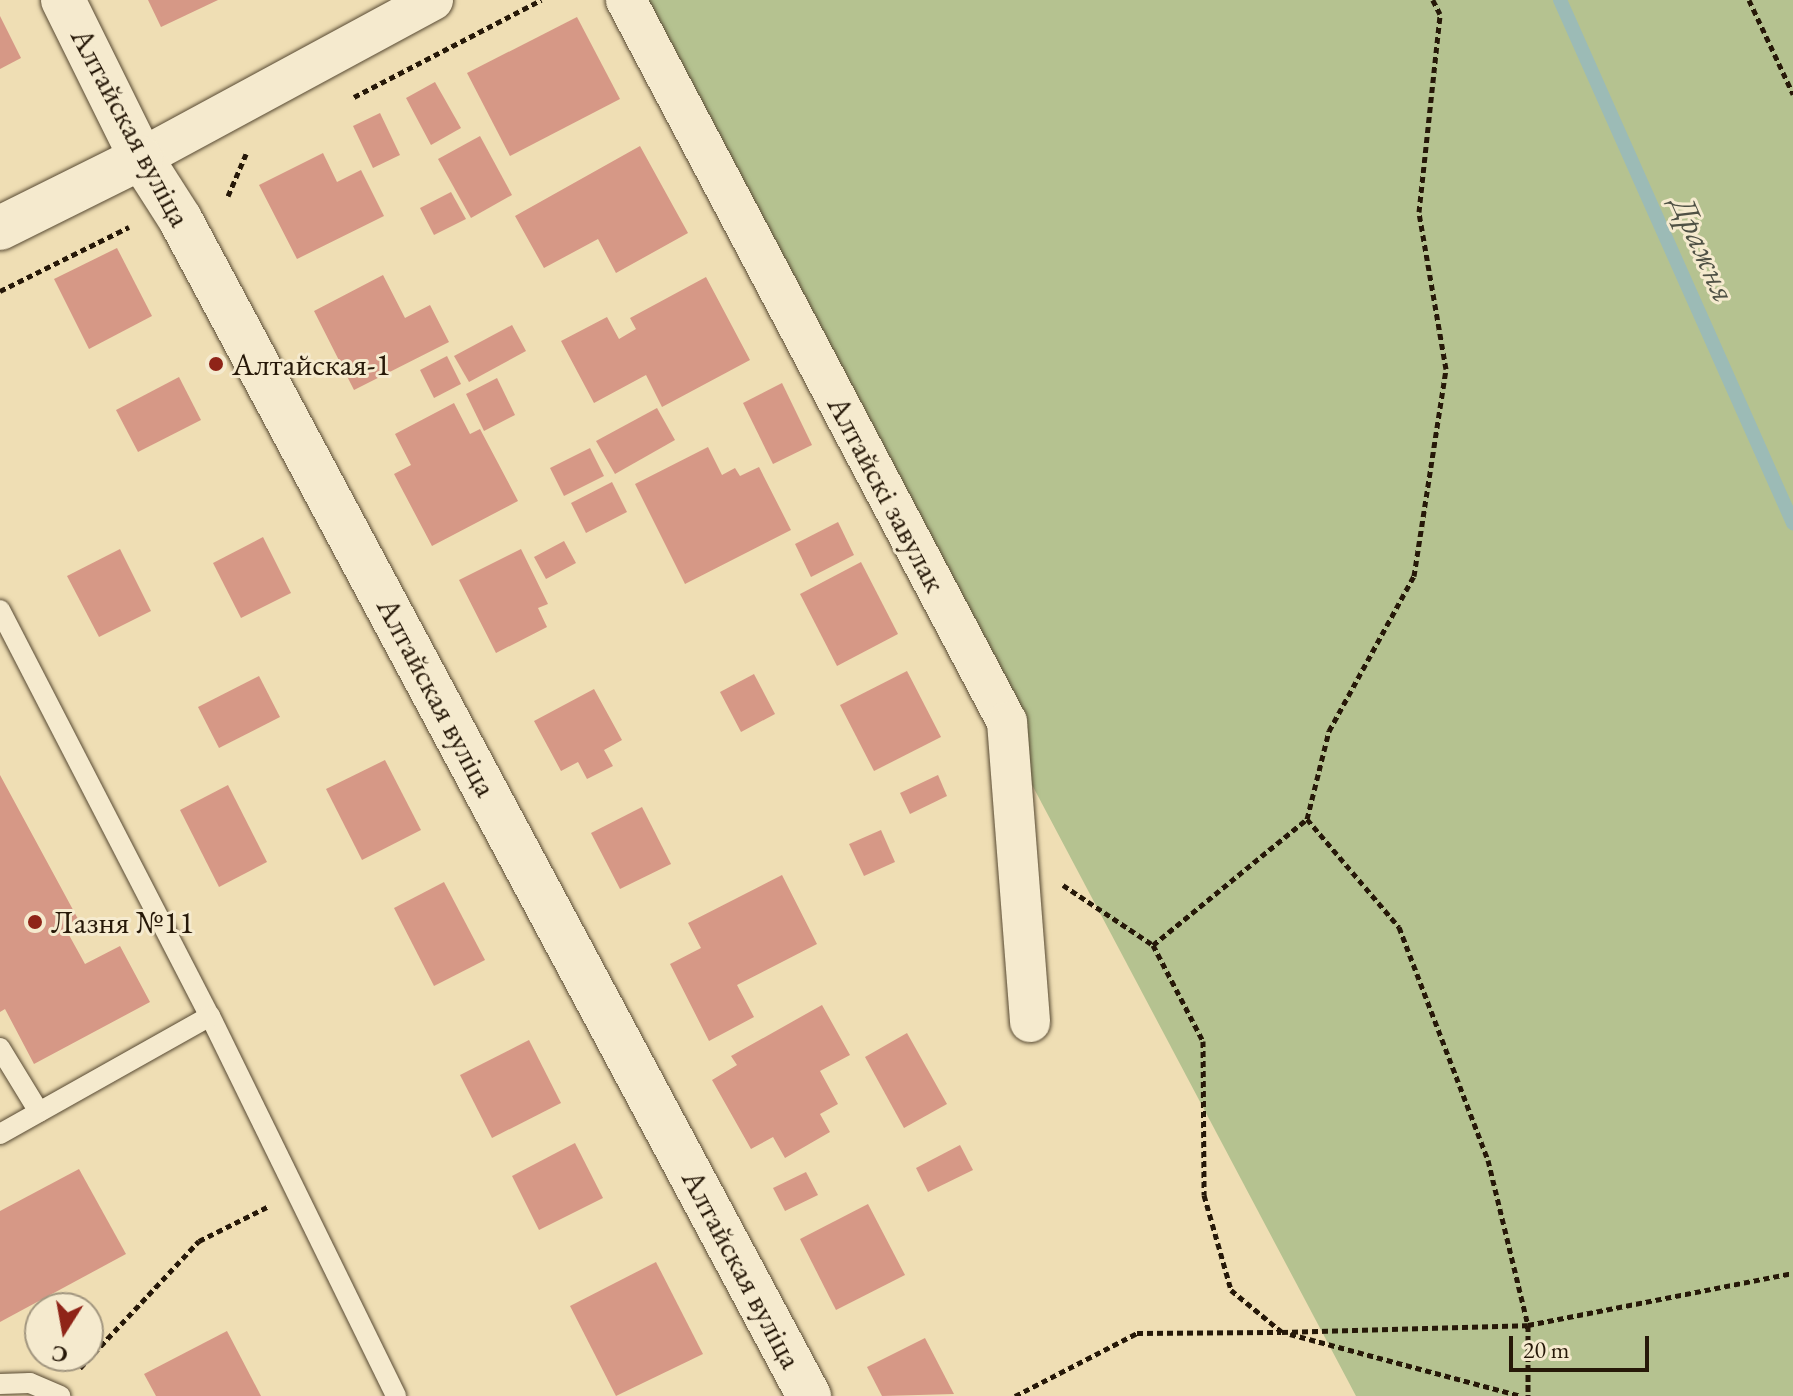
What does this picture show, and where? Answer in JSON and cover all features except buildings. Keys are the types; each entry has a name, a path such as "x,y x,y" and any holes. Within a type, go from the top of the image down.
{"main road":[{"name":"Алтайская вуліца","path":"63,0 141,158 226,304 809,1396"},
{"path":"0,228 141,158"}],"street":[{"path":"141,158 433,0"},
{"name":"Алтайскі завулак","path":"626,0 1007,722 1030,1022"}],"lane":[{"path":"0,610 210,1016 396,1396"},
{"path":"0,1134 210,1016"},
{"path":"0,1048 39,1112"},
{"path":"0,1384 30,1383 59,1394"}],"path":[{"path":"344,102 541,0"},
{"path":"1153,945 1307,819 1329,731 1414,576 1446,369 1419,212 1440,14 1433,0"},
{"path":"1749,0 1793,94"},
{"path":"228,196 246,154 260,146"},
{"path":"0,291 123,227"},
{"path":"1307,819 1399,927 1488,1160 1528,1325 1528,1396"},
{"path":"1016,854 1153,945 1203,1041 1204,1195 1231,1290 1282,1332 1521,1396"},
{"path":"59,1394 199,1241 296,1192"},
{"path":"1015,1396 1137,1333 1528,1325 1793,1273"}],"green space":[{"path":"616,0 1793,0 1793,1396 1356,1396"}],"waterway":[{"name":"Дражня","path":"1560,0 1793,523"}],"place":[{"name":"Алтайская-1","path":"216,364"},
{"name":"Лазня №11","path":"35,922"}]}
